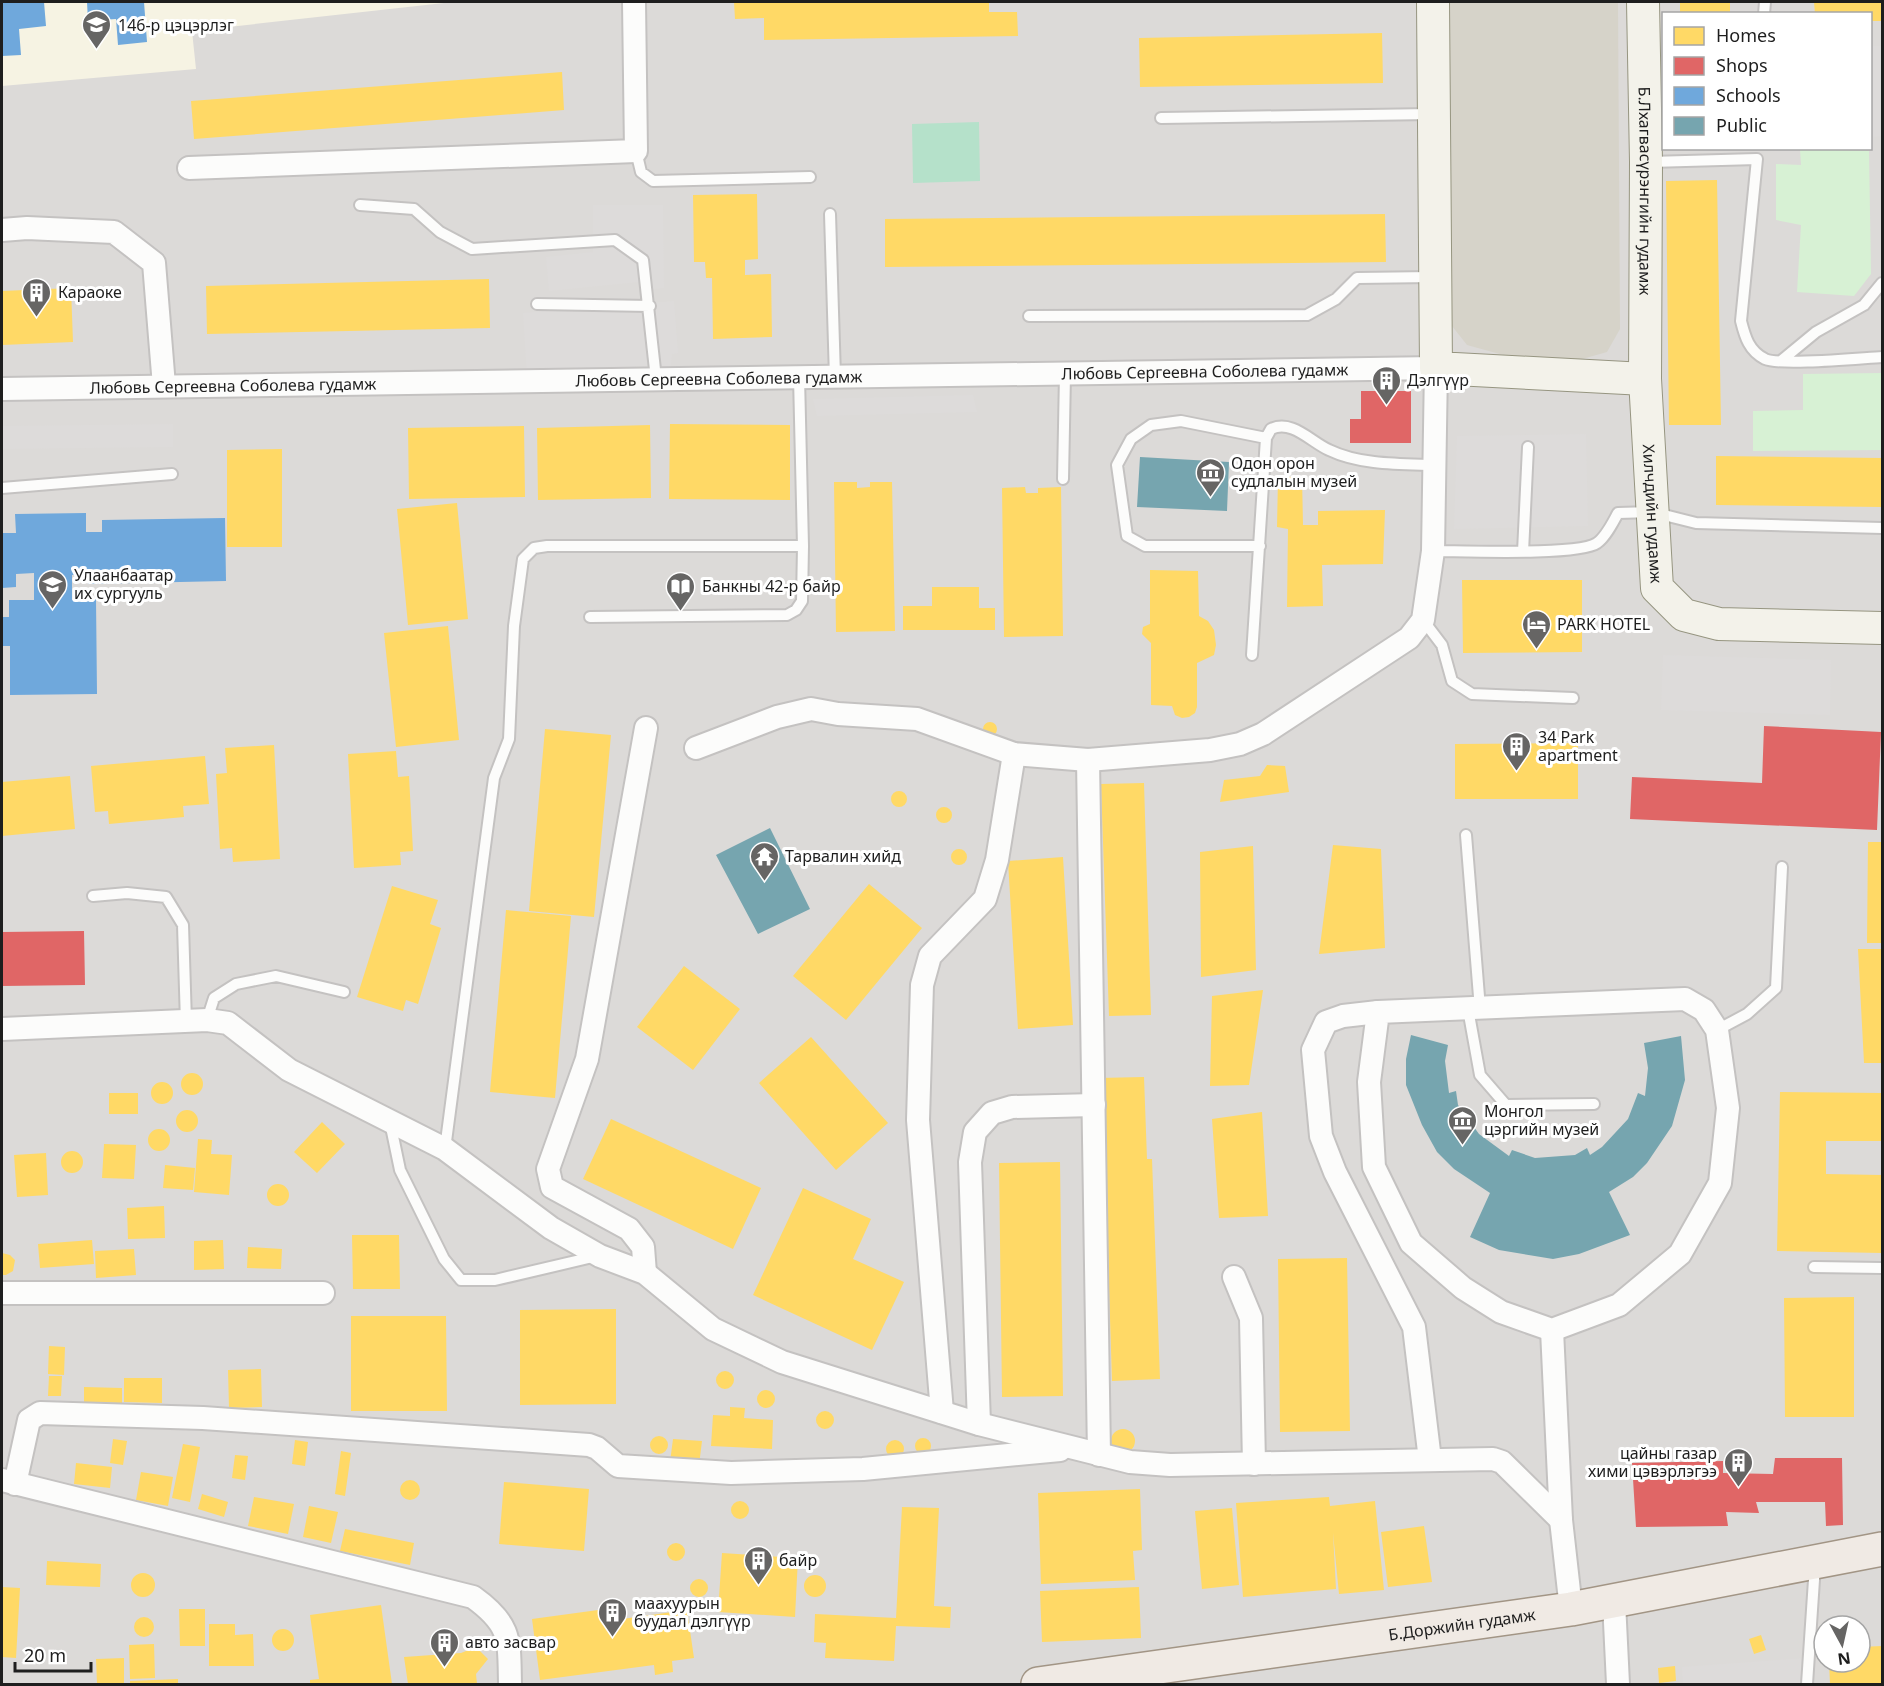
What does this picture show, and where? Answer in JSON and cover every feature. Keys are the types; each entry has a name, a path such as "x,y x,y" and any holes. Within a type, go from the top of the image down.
{"main road":[{"name":"Б.Доржийн гудамж","path":"1038,1684 1571,1609 1882,1549"}],"street":[{"path":"189,168 636,151 634,2"},
{"path":"696,748 777,717 811,709 848,715 917,719 1014,754 1088,760 1210,750 1239,744 1263,734 1409,638 1423,620 1433,551 1436,277 1433,2"},
{"name":"Б.Лхагвасүрэнгийн гудамж","path":"1643,2 1646,162 1645,379"},
{"path":"2,230 27,228 114,231 154,263 164,386"},
{"path":"1436,368 1645,379"},
{"name":"Любовь Сергеевна Соболева гудамж","path":"2,389 1436,368"},
{"name":"Хилчдийн гудамж","path":"1645,379 1657,588 1684,615 1719,624 1882,627"},
{"path":"645,1273 643,1247 629,1229 552,1187 548,1169 587,1059 646,728"},
{"path":"942,1412 918,1120 922,985 930,956 985,899 997,860 1014,754"},
{"path":"1088,760 1100,1455"},
{"path":"1378,1012 1369,1082 1374,1167 1411,1243 1463,1288 1501,1312 1552,1330 1619,1305 1680,1254 1720,1183 1728,1108 1717,1030 1704,1010 1685,999 1378,1012 1343,1016 1326,1023 1313,1050 1321,1136 1335,1172 1414,1327 1430,1460"},
{"path":"2,1029 196,1021 228,1023 289,1070 445,1149 551,1228 600,1256 645,1273 713,1329 782,1362 979,1424 1130,1462 1170,1465 1493,1459 1502,1462 1561,1520"},
{"path":"979,1424 970,1162 975,1131 992,1113 1012,1107 1094,1105"},
{"path":"1234,1277 1251,1318 1254,1464"},
{"path":"2,1293 322,1293"},
{"path":"1552,1330 1561,1520 1571,1609"},
{"path":"510,1684 509,1640 495,1613 473,1597 8,1482 29,1420 34,1414 40,1413 203,1418 588,1445 597,1448 618,1466 731,1473 863,1469 1074,1449"},
{"path":"1614,1602 1618,1684"}],"lane":[{"path":"1161,118 1434,114"},
{"path":"636,151 641,172 653,181 810,177"},
{"path":"1646,162 1757,154 1741,321 1747,343 1766,359 1882,357"},
{"path":"360,205 414,209 440,232 472,249 615,240 643,260 650,306 656,379"},
{"path":"830,214 835,377"},
{"path":"1029,316 1307,315 1336,299 1357,278 1436,277"},
{"path":"1782,360 1816,332 1864,305 1882,283"},
{"path":"537,304 650,306"},
{"path":"1063,479 1065,374"},
{"path":"590,617 787,615 796,610 802,602 803,546 798,377"},
{"path":"1260,546 1177,548 1145,546 1127,536 1117,465 1131,439 1151,424 1181,421 1266,438"},
{"path":"1252,655 1266,438 1271,429 1282,426 1291,428 1329,451 1364,461 1433,465"},
{"path":"1523,552 1528,447"},
{"path":"2,488 172,474"},
{"path":"1433,551 1523,552 1584,549 1598,543 1618,513 1652,512 1696,523 1882,528"},
{"path":"445,1149 494,778 509,739 514,626 523,559 534,548 547,546 803,546"},
{"path":"1423,620 1442,645 1452,681 1472,694 1573,698"},
{"path":"1466,835 1474,1009 1480,1075 1506,1105 1594,1104"},
{"path":"1717,1030 1747,1014 1776,988 1782,867"},
{"path":"93,896 127,893 166,897 183,925 196,1021"},
{"path":"196,1021 214,998 236,984 276,976 344,992"},
{"path":"389,1119 400,1170 444,1259 461,1280 495,1280 600,1256"},
{"path":"1814,1267 1882,1268"},
{"path":"1807,1684 1815,1562"}],"shaded area":[{"path":"2,2 1882,2 1882,1684 2,1684"},
{"name":"146-р цэцэрлэг","path":"2,2 453,2 192,31 196,69 2,86"},
{"path":"1446,2 1618,2 1620,329 1607,352 1550,368 1467,345 1452,326"},
{"path":"1872,46 1882,46 1882,136 1872,137"},
{"path":"593,205 663,205 664,288 641,290 639,282 549,291 546,257 593,252"},
{"path":"674,301 678,353 672,354 670,374 646,376 645,368 527,377 523,313"},
{"path":"973,395 977,412 817,416 813,399"},
{"path":"173,424 173,447 2,449 2,426"},
{"path":"1586,434 1588,526 1454,529 1457,436"},
{"path":"1663,655 1831,660 1830,715 1661,710"},
{"path":"1807,1658 1806,1684 1683,1684 1682,1667"}],"green space":[{"path":"979,122 980,181 913,183 912,124"},
{"path":"1800,150 1869,151 1871,274 1854,296 1797,292 1801,225 1776,220 1776,164 1801,165"},
{"path":"1882,373 1882,450 1753,451 1753,411 1803,410 1803,374"}],"building: Homes":[{"path":"734,2 989,2 989,12 1017,12 1018,36 764,40 764,18 735,19"},
{"path":"1680,2 1730,2 1730,12 1680,12"},
{"path":"1814,2 1882,2 1882,21 1872,21 1872,12 1815,12"},
{"path":"1382,33 1383,83 1140,87 1139,38"},
{"path":"562,72 564,110 194,139 191,101"},
{"path":"1717,180 1721,425 1669,425 1666,181"},
{"path":"757,194 758,259 745,260 745,275 771,274 772,337 713,339 712,278 706,278 705,262 694,262 693,195"},
{"path":"1385,214 1386,262 885,267 885,219"},
{"path":"489,279 490,328 207,334 206,286"},
{"name":"Караоке","path":"71,288 73,342 2,345 2,291"},
{"path":"670,424 790,425 790,500 669,499"},
{"path":"650,425 651,498 538,500 537,428"},
{"path":"524,426 525,497 409,499 408,428"},
{"path":"282,449 282,547 227,547 227,450"},
{"path":"1716,456 1882,458 1882,507 1716,505"},
{"path":"1302,476 1303,525 1318,525 1318,511 1385,510 1383,564 1322,565 1323,606 1287,607 1288,529 1277,527 1278,478"},
{"path":"834,482 857,482 857,488 870,487 870,482 892,482 895,631 836,632"},
{"path":"1025,487 1026,493 1038,493 1038,488 1061,487 1063,636 1004,637 1002,488"},
{"path":"457,503 468,619 408,625 397,509"},
{"path":"1150,570 1198,571 1199,616 1208,621 1214,630 1216,645 1214,655 1197,663 1197,707 1195,713 1189,717 1182,718 1175,715 1172,706 1151,705 1151,643 1142,634 1143,627 1150,624"},
{"path":"1462,580 1582,580 1582,652 1463,653"},
{"path":"932,587 979,587 979,608 995,608 995,630 903,630 903,606 932,606"},
{"path":"448,626 459,740 396,747 384,633"},
{"path":"990,722 995,724 997,729 995,734 990,736 985,734 983,729 985,724"},
{"path":"545,729 611,735 594,917 529,911"},
{"name":"34 Park apartment","path":"1578,743 1578,799 1455,799 1455,744"},
{"path":"274,745 280,859 233,862 232,848 220,849 216,774 227,773 225,748"},
{"path":"396,751 398,777 409,776 413,851 400,852 401,865 354,868 348,754"},
{"path":"205,756 209,804 183,806 184,817 109,824 108,811 95,812 91,766"},
{"path":"1267,765 1285,766 1289,792 1220,802 1224,780 1260,776"},
{"path":"70,776 75,829 2,836 2,782"},
{"path":"1144,783 1151,1015 1109,1016 1101,784"},
{"path":"899,791 905,793 907,799 905,805 899,807 893,805 891,799 893,793"},
{"path":"944,807 950,809 952,815 950,821 944,823 938,821 936,815 938,809"},
{"path":"1868,842 1882,842 1882,943 1867,943"},
{"path":"1333,845 1381,849 1385,948 1319,954"},
{"path":"1253,846 1256,970 1201,977 1200,852"},
{"path":"959,849 965,851 967,857 965,863 959,865 953,863 951,857 953,851"},
{"path":"1063,857 1073,1025 1018,1029 1008,861"},
{"path":"869,884 922,928 846,1020 793,976"},
{"path":"392,886 438,900 430,924 441,928 418,1004 406,1000 403,1011 357,997"},
{"path":"506,910 571,916 555,1098 490,1092"},
{"path":"1858,949 1882,949 1882,1063 1864,1063"},
{"path":"684,966 740,1009 693,1070 637,1027"},
{"path":"1263,990 1249,1085 1210,1086 1212,996"},
{"path":"811,1037 888,1123 836,1170 759,1083"},
{"path":"192,1073 200,1076 203,1084 200,1092 192,1095 184,1092 181,1084 184,1076"},
{"path":"1144,1077 1147,1159 1152,1159 1160,1379 1112,1381 1105,1161 1098,1078"},
{"path":"162,1082 170,1085 173,1093 170,1101 162,1104 154,1101 151,1093 154,1085"},
{"path":"1780,1092 1882,1093 1882,1141 1826,1141 1826,1174 1882,1175 1882,1253 1777,1251"},
{"path":"109,1093 138,1093 138,1114 109,1114"},
{"path":"187,1110 195,1113 198,1121 195,1129 187,1132 179,1129 176,1121 179,1113"},
{"path":"1262,1112 1268,1216 1219,1218 1212,1119"},
{"path":"611,1119 761,1188 733,1249 583,1179"},
{"path":"322,1122 345,1144 317,1173 294,1152"},
{"path":"159,1129 167,1132 170,1140 167,1148 159,1151 151,1148 148,1140 151,1132"},
{"path":"198,1139 212,1140 211,1154 232,1155 229,1195 194,1192"},
{"path":"104,1144 136,1145 134,1179 102,1178"},
{"path":"72,1151 80,1154 83,1162 80,1170 72,1173 64,1170 61,1162 64,1154"},
{"path":"46,1153 48,1195 17,1197 14,1155"},
{"path":"1060,1162 1063,1396 1002,1397 999,1163"},
{"path":"165,1165 195,1168 193,1190 163,1188"},
{"path":"278,1184 286,1187 289,1195 286,1203 278,1206 270,1203 267,1195 270,1187"},
{"path":"803,1188 871,1219 853,1259 904,1282 872,1350 753,1295"},
{"path":"164,1206 165,1238 128,1239 127,1208"},
{"path":"352,1235 399,1235 400,1289 353,1289"},
{"path":"92,1240 94,1264 40,1268 38,1244"},
{"path":"223,1240 224,1269 194,1270 194,1241"},
{"path":"248,1247 282,1249 281,1269 247,1268"},
{"path":"134,1249 136,1275 96,1278 95,1251"},
{"path":"2,1253 10,1255 15,1260 13,1271 6,1275 2,1275"},
{"path":"1347,1258 1350,1431 1280,1432 1278,1259"},
{"path":"1854,1297 1854,1417 1785,1417 1784,1298"},
{"path":"616,1309 616,1404 520,1405 520,1310"},
{"path":"351,1316 446,1316 447,1411 351,1411"},
{"path":"49,1346 65,1347 64,1375 48,1374"},
{"path":"261,1369 262,1407 229,1408 228,1370"},
{"path":"725,1371 731,1374 734,1380 731,1386 725,1389 719,1386 716,1380 719,1374"},
{"path":"49,1376 62,1376 61,1396 48,1396"},
{"path":"124,1378 162,1378 162,1403 124,1402"},
{"path":"84,1387 122,1388 122,1403 84,1402"},
{"path":"766,1390 772,1393 775,1399 772,1405 766,1408 760,1405 757,1399 760,1393"},
{"path":"730,1407 745,1408 744,1418 773,1420 772,1449 711,1446 713,1415 730,1416"},
{"path":"821,1411 829,1411 834,1416 832,1427 821,1429 816,1424 816,1416"},
{"path":"1123,1429 1132,1432 1135,1441 1132,1450 1123,1453 1114,1450 1111,1441 1114,1432"},
{"path":"659,1436 665,1439 668,1445 665,1451 659,1454 653,1451 650,1445 653,1439"},
{"path":"923,1438 931,1446 923,1454 915,1446"},
{"path":"113,1439 127,1441 123,1465 110,1463"},
{"path":"673,1439 702,1441 699,1465 670,1462"},
{"path":"295,1440 308,1442 305,1466 292,1464"},
{"path":"895,1440 901,1443 904,1449 901,1455 895,1458 889,1455 886,1449 889,1443"},
{"path":"183,1444 200,1447 190,1502 172,1498"},
{"path":"341,1451 351,1453 345,1496 335,1494"},
{"path":"235,1455 248,1456 245,1480 232,1478"},
{"path":"76,1463 112,1467 110,1488 74,1484"},
{"path":"141,1472 173,1477 168,1506 136,1500"},
{"path":"410,1480 417,1483 420,1490 417,1497 410,1500 403,1497 400,1490 403,1483"},
{"path":"504,1482 589,1489 584,1551 499,1544"},
{"path":"1140,1489 1142,1550 1133,1551 1135,1580 1041,1584 1038,1493"},
{"path":"202,1494 228,1502 224,1517 198,1509"},
{"path":"254,1497 294,1504 288,1534 248,1526"},
{"path":"1329,1497 1330,1506 1375,1501 1384,1590 1339,1594 1333,1533 1336,1589 1243,1597 1236,1503"},
{"path":"740,1501 746,1504 749,1510 746,1516 740,1519 734,1516 731,1510 734,1504"},
{"path":"309,1506 338,1512 331,1543 303,1537"},
{"path":"902,1507 939,1508 934,1606 951,1607 950,1628 896,1626 894,1661 825,1658 826,1643 814,1642 815,1614 896,1618"},
{"path":"1232,1508 1239,1585 1202,1589 1195,1511"},
{"path":"1424,1526 1432,1582 1388,1587 1381,1532"},
{"path":"345,1529 414,1543 410,1565 340,1551"},
{"path":"676,1543 682,1546 685,1552 682,1558 676,1561 670,1558 667,1552 670,1546"},
{"name":"байр","path":"722,1553 798,1558 795,1617 718,1612"},
{"path":"47,1561 101,1564 100,1587 46,1585"},
{"path":"143,1573 148,1574 154,1580 154,1590 148,1596 143,1597 138,1596 132,1590 131,1585 132,1580 138,1574"},
{"path":"815,1575 823,1578 826,1586 823,1594 815,1597 807,1594 804,1586 807,1578"},
{"path":"699,1579 705,1582 708,1588 705,1594 699,1597 693,1594 690,1588 693,1582"},
{"path":"2,1587 20,1588 16,1658 2,1657"},
{"path":"1139,1587 1141,1638 1042,1642 1040,1591"},
{"path":"381,1605 392,1684 310,1684 310,1680 319,1679 310,1615"},
{"name":"маахуурын буудал дэлгүүр","path":"620,1607 622,1619 687,1610 694,1658 672,1661 673,1672 655,1675 654,1665 540,1680 532,1619"},
{"path":"179,1609 205,1609 205,1646 180,1646"},
{"path":"144,1617 151,1620 154,1627 151,1634 144,1637 137,1634 134,1627 137,1620"},
{"path":"209,1624 235,1624 235,1635 253,1634 254,1666 209,1666"},
{"path":"283,1629 291,1632 294,1640 291,1648 283,1651 275,1648 272,1640 275,1632"},
{"path":"1761,1635 1766,1650 1754,1654 1749,1639"},
{"path":"154,1644 155,1678 130,1679 129,1645"},
{"path":"1872,1646 1882,1646 1882,1684 1830,1684 1830,1674 1872,1674"},
{"name":"авто засвар","path":"476,1647 488,1659 476,1674 477,1684 408,1684 404,1657 461,1653"},
{"path":"124,1658 124,1684 97,1684 96,1659"},
{"path":"1675,1666 1676,1681 1659,1683 1658,1668"},
{"path":"178,1679 178,1684 130,1684 130,1681"}],"building: Shops":[{"name":"Дэлгүүр","path":"1361,391 1411,391 1411,443 1350,443 1350,419 1361,419"},
{"path":"1764,726 1881,732 1877,830 1630,819 1632,777 1762,783"},
{"path":"84,931 85,985 2,986 2,932"},
{"name":"цайны газар хими цэвэрлэгээ","path":"1775,1458 1842,1458 1843,1525 1826,1526 1825,1502 1756,1502 1759,1513 1726,1512 1728,1526 1636,1527 1632,1463 1723,1461 1723,1473 1773,1474"}],"building: Schools":[{"path":"2,2 44,2 46,26 19,29 21,55 2,56"},
{"path":"87,2 144,2 147,42 118,45 116,19 88,21"},
{"name":"Улаанбаатар их сургууль","path":"86,513 86,532 102,532 102,520 225,518 226,581 88,584 88,575 72,575 72,600 96,599 97,694 10,695 10,646 2,646 2,617 9,617 9,600 34,600 34,573 16,574 16,587 2,588 2,533 16,533 15,514"}],"building: Public":[{"path":"1140,457 1229,462 1227,511 1137,507"},
{"name":"Тарвалин хийд","path":"770,828 810,909 758,934 716,855"},
{"name":"Монгол цэргийн музей","path":"1411,1035 1448,1045 1445,1061 1449,1093 1456,1091 1458,1105 1479,1134 1509,1156 1512,1150 1535,1158 1575,1155 1587,1148 1590,1155 1602,1147 1628,1119 1638,1093 1645,1096 1648,1068 1644,1043 1681,1036 1685,1080 1672,1126 1647,1163 1633,1177 1609,1192 1630,1235 1579,1254 1553,1259 1499,1250 1470,1237 1490,1193 1454,1169 1437,1152 1422,1125 1406,1085 1406,1059"}],"place":[{"name":"146-р цэцэрлэг","path":"97,50"},
{"name":"Караоке","path":"37,318"},
{"name":"Дэлгүүр","path":"1386,406"},
{"name":"Одон орон судлалын музей","path":"1210,498"},
{"name":"Улаанбаатар их сургууль","path":"53,610"},
{"name":"Банкны 42-р байр","path":"681,612"},
{"name":"PARK HOTEL","path":"1536,650"},
{"name":"34 Park apartment","path":"1517,772"},
{"name":"Тарвалин хийд","path":"764,882"},
{"name":"Монгол цэргийн музей","path":"1463,1146"},
{"name":"цайны газар хими цэвэрлэгээ","path":"1738,1488"},
{"name":"байр","path":"758,1586"},
{"name":"маахуурын буудал дэлгүүр","path":"613,1638"},
{"name":"авто засвар","path":"444,1668"}]}
